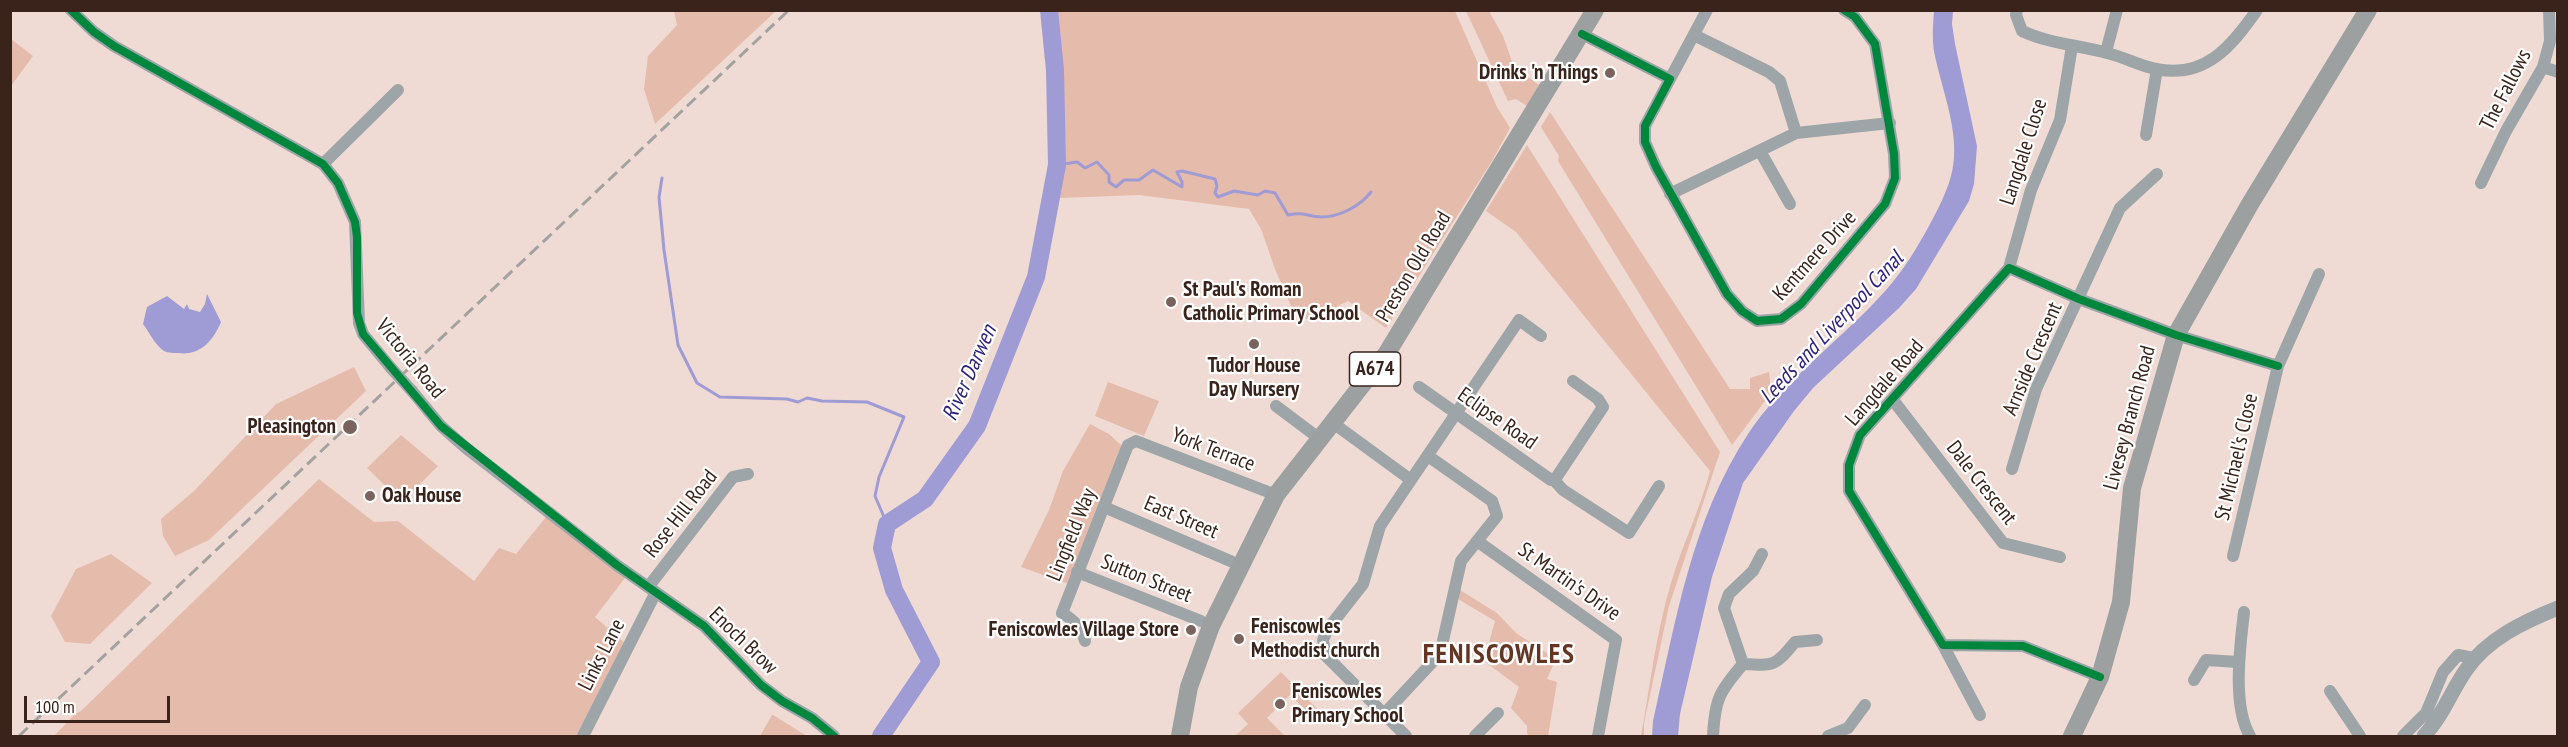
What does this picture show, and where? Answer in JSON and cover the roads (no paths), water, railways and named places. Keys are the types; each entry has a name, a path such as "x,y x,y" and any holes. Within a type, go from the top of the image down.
{"main road":[{"name":"Preston Old Road","path":"1180,736 1189,687 1211,626 1276,495 1387,353 1595,10"},
{"name":"Livesey Branch Road","path":"2072,736 2100,677 2121,602 2132,488 2176,335 2250,204 2364,12"}],"street":[{"name":"Victoria Road","path":"71,10 94,32 114,46 323,164 338,183 355,222 357,312 363,334 452,436 598,550"},
{"name":"Kentmere Drive","path":"1707,10 1645,126 1645,142 1670,194 1727,294 1742,311 1758,321 1781,319 1801,304 1885,204 1895,178 1890,123 1875,44 1855,17 1844,10"},
{"path":"2017,10 2016,15 2022,31 2042,40 2106,52 2157,69 2187,71 2202,66 2218,56 2257,10"},
{"path":"2106,52 2117,10"},
{"name":"The Fallows","path":"2481,183 2506,131 2543,67 2550,41 2549,10"},
{"path":"1582,34 1670,79"},
{"path":"1694,35 1769,72 1780,81 1796,133"},
{"name":"Langdale Close","path":"2009,268 2031,189 2060,120 2072,46"},
{"path":"2543,67 2558,72"},
{"path":"2146,135 2157,69"},
{"path":"323,164 398,90"},
{"path":"1670,194 1796,133 1890,123"},
{"path":"1760,151 1790,204"},
{"name":"Arnside Crescent","path":"2012,469 2036,389 2120,208 2157,174"},
{"path":"2009,268 2079,299 2176,335 2278,366"},
{"name":"Langdale Road","path":"1980,715 1943,645 1849,491 1849,465 1860,435 2009,268"},
{"name":"St Michael's Close","path":"2233,556 2278,366 2319,274"},
{"path":"1406,736 1325,655 1323,640 1327,630 1363,584 1380,526 1519,320 1541,336"},
{"path":"1553,479 1603,407 1598,399 1573,381"},
{"name":"Eclipse Road","path":"1419,387 1547,478 1553,479 1563,490 1629,533 1659,486"},
{"name":"Dale Crescent","path":"1893,400 2003,543 2060,557"},
{"path":"1276,406 1320,439"},
{"path":"1333,423 1411,480"},
{"name":"York Terrace","path":"1136,441 1276,495"},
{"name":"Lingfield Way","path":"1085,641 1083,632 1073,619 1062,613 1128,445 1136,441"},
{"path":"1384,714 1440,654 1461,561 1497,516 1492,501 1428,456"},
{"name":"Rose Hill Road","path":"653,589 733,477 748,474"},
{"name":"East Street","path":"1104,507 1242,566"},
{"name":"St Martin's Drive","path":"1477,541 1616,640 1598,736"},
{"name":"Enoch Brow","path":"598,550 704,626 761,685 782,701 812,718 834,736"},
{"path":"1743,664 1724,608 1729,594 1753,571 1762,554"},
{"name":"Sutton Street","path":"1077,572 1201,621"},
{"name":"Links Lane","path":"583,736 653,589"},
{"path":"2424,736 2441,716 2464,672 2482,650 2506,633 2558,608"},
{"path":"2244,612 2238,662 2244,725 2250,736"},
{"path":"1743,664 1769,666 1781,659 1795,642 1817,640"},
{"path":"1943,645 2024,646 2100,677"},
{"path":"2403,736 2426,713 2443,672 2458,655 2474,658"},
{"path":"2194,680 2206,660 2238,662"},
{"path":"1713,736 1715,706 1726,684 1743,664"},
{"path":"2330,691 2360,736"},
{"path":"1828,736 1848,728 1865,705"},
{"path":"1475,736 1498,713"}],"waterway":[{"name":"River Darwen","path":"881,736 931,662 894,590 882,548 887,524 925,499 977,426 1036,277 1057,165 1055,70 1049,10"},
{"path":"1057,165 1077,162 1085,168 1097,162 1109,175 1109,182 1116,187 1124,180 1139,180 1153,170 1182,187 1177,172 1182,171 1215,179 1217,186 1215,193 1218,197 1234,191 1258,195 1265,191 1275,193 1288,215 1321,217 1335,215 1355,206 1371,192"},
{"path":"662,178 659,197 664,250 678,345 697,383 720,397 787,399 798,402 807,398 822,401 867,402 904,417 879,477 875,496 887,524"}],"railway":[{"path":"19,736 789,10"}],"place":[{"name":"Drinks 'n Things","path":"1610,73"},
{"name":"St Paul's Roman Catholic Primary School","path":"1171,302"},
{"name":"Tudor House Day Nursery","path":"1254,344"},
{"name":"Pleasington","path":"350,427"},
{"name":"Oak House","path":"370,496"},
{"name":"Feniscowles Village Store","path":"1191,630"},
{"name":"Feniscowles Methodist church","path":"1239,639"},
{"name":"Feniscowles Primary School","path":"1280,704"}],"district":[{"name":"FENISCOWLES","path":"1499,655"}],"water label":[{"name":"Leeds and Liverpool Canal","path":"1832,328"}]}
